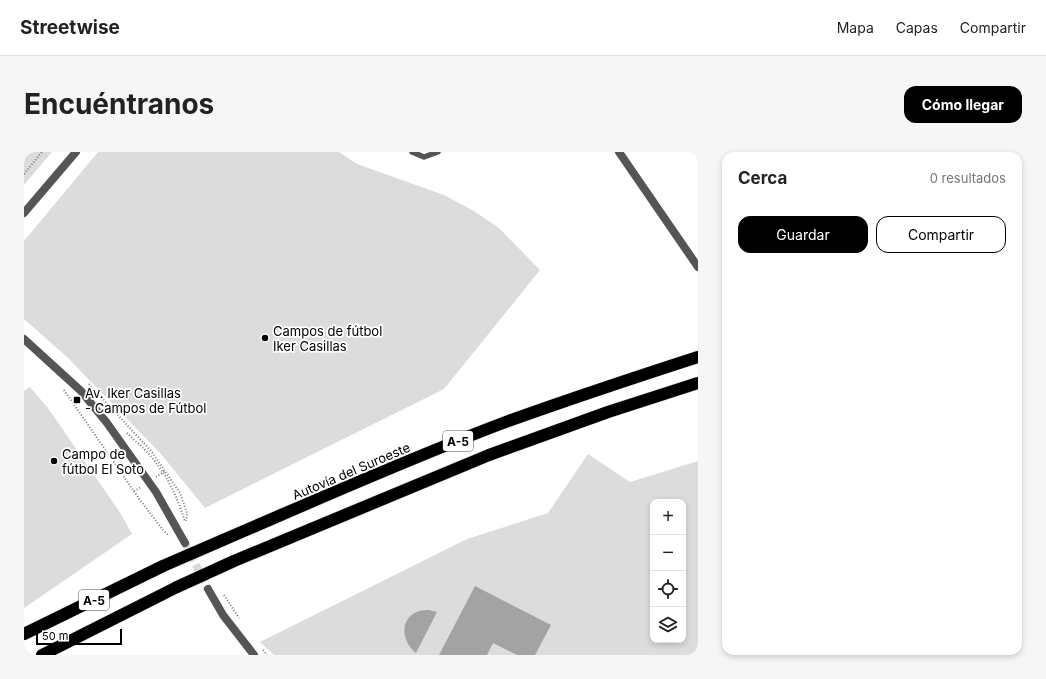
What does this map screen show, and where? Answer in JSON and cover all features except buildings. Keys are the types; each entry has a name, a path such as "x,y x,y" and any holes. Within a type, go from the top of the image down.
{"highway":[{"name":"Autovía del Suroeste","path":"24,634 163,566 397,466 503,424 698,357"},
{"name":"A-5","path":"42,655 234,560 489,455 608,412 698,383"}],"street":[{"path":"24,213 76,152"},
{"path":"619,152 698,267"},
{"path":"24,339 81,392 107,423 156,492 185,543"},
{"path":"208,589 223,615 254,655"}],"lane":[{"path":"412,152 424,157 438,152"}],"path":[{"path":"24,174 42,152"},
{"path":"63,388 140,500 163,530 174,541"}],"shaded area":[{"path":"24,152 52,152 24,185"},
{"name":"Campos de fútbol Iker Casillas","path":"98,152 339,152 357,164 444,195 474,211 499,228 540,270 444,389 205,508 161,454 67,357 24,319 24,241"},
{"name":"Campo de fútbol El Soto","path":"30,387 48,408 121,514 132,534 24,608 24,391"},
{"path":"588,454 630,482 698,461 698,655 274,655 260,642 467,539 548,513"},
{"path":"475,586 551,625 535,655 517,655 493,643 487,655 439,655"},
{"path":"429,610 437,612 416,653 407,642 404,630 405,624 413,614 420,611"}],"tunnel":[{"path":"185,543 208,589"}],"place":[{"name":"Campos de fútbol Iker Casillas","path":"265,338"},
{"name":"Av. Iker Casillas - Campos de Fútbol","path":"77,400"},
{"name":"Campo de fútbol El Soto","path":"54,461"}]}
